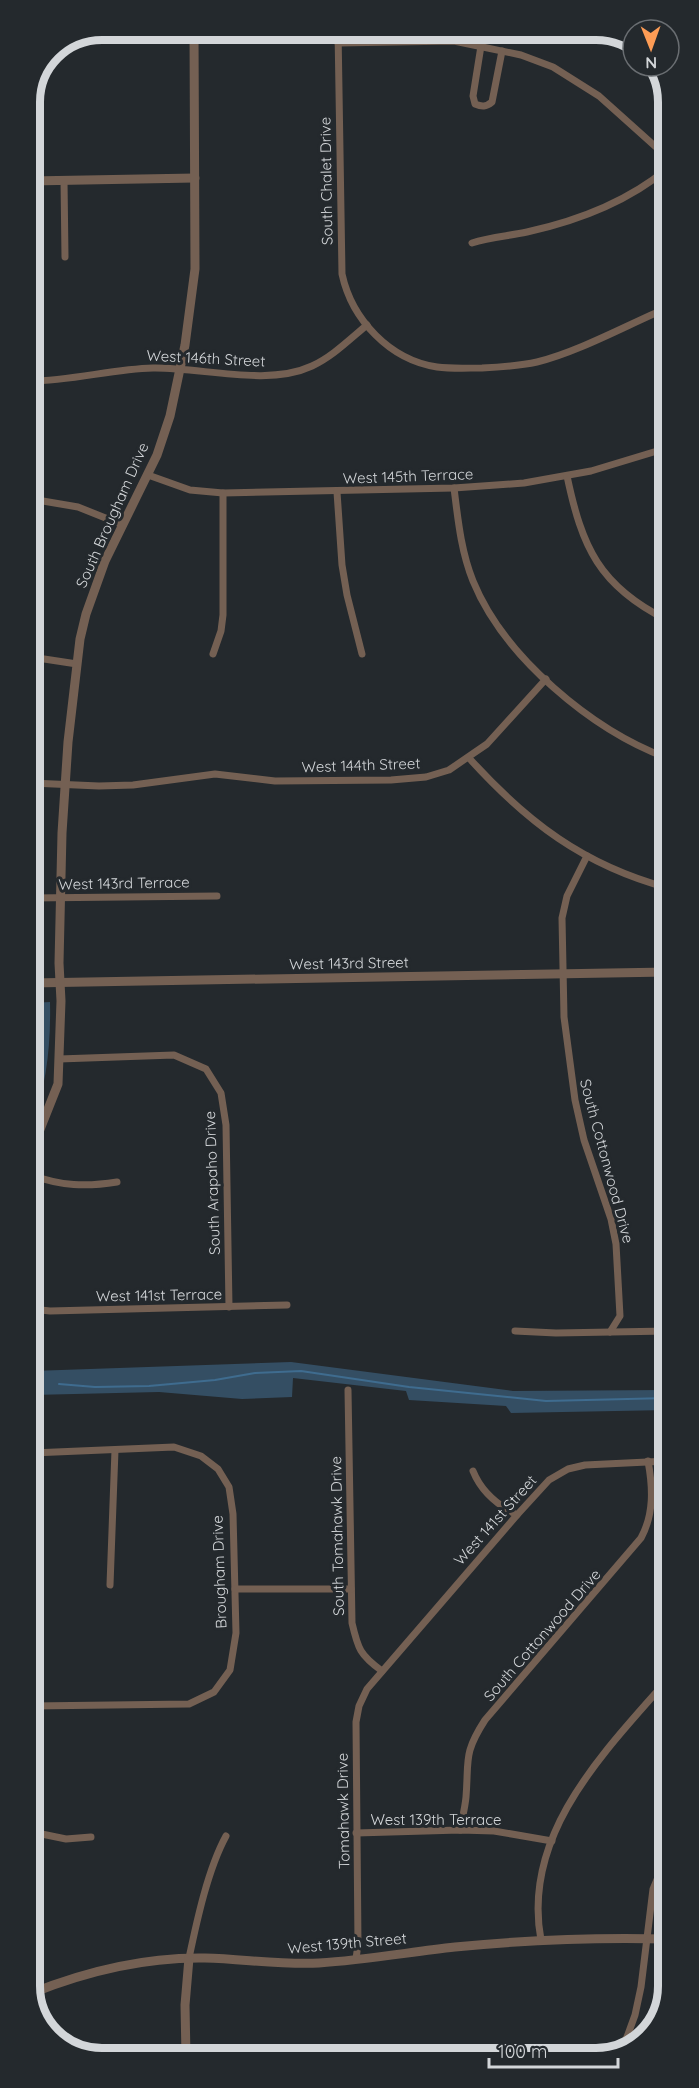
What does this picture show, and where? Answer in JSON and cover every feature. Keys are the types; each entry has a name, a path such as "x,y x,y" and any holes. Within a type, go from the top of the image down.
{"street":[{"name":"South Brougham Drive","path":"40,1129 58,1084 60,897 65,786 80,639 91,597 105,561 148,475 170,416 180,370 195,269 194,40"},
{"path":"338,43 454,41 535,60 576,80 618,112 658,149"},
{"name":"South Chalet Drive","path":"338,43 341,266 346,291 355,310 390,348 415,361 435,367 498,368 537,362 560,355 658,312"},
{"path":"482,46 473,96 475,104 479,106 492,102 501,51"},
{"path":"472,243 578,218 632,194 658,175"},
{"path":"40,181 195,178"},
{"path":"64,180 65,257"},
{"name":"West 146th Street","path":"40,381 58,381 127,369 155,368 269,376 292,373 324,359 367,325"},
{"name":"West 145th Terrace","path":"148,475 190,490 223,494 454,488 524,483 567,476 622,463 658,451"},
{"path":"567,476 578,525 601,569 634,601 658,615"},
{"path":"454,488 459,532 465,557 481,598 499,628 546,679 584,712 611,731 658,754"},
{"path":"337,492 342,565 362,654"},
{"path":"213,654 221,631 223,615 223,494"},
{"path":"40,501 78,507 123,525"},
{"path":"40,658 77,664"},
{"name":"West 144th Street","path":"40,784 65,786 133,785 215,774 275,781 411,779 442,773 469,758 487,744 546,679"},
{"path":"469,758 506,798 558,839 625,874 658,885"},
{"name":"South Cottonwood Drive","path":"587,856 564,904 562,929 564,1017 575,1100 584,1140 616,1244 620,1316 610,1332"},
{"name":"West 143rd Terrace","path":"40,898 217,896"},
{"name":"West 143rd Street","path":"40,983 658,972"},
{"name":"South Arapaho Drive","path":"59,1059 174,1055 206,1069 221,1093 226,1125 230,1307"},
{"path":"40,1178 71,1186 117,1182"},
{"name":"West 141st Terrace","path":"40,1310 287,1305"},
{"path":"515,1331 658,1331"},
{"name":"South Tomahawk Drive","path":"348,1390 352,1623 356,1641 366,1659 382,1671"},
{"name":"Brougham Drive","path":"40,1706 189,1704 214,1692 230,1670 236,1633 233,1514 230,1487 218,1469 201,1456 174,1448 115,1450"},
{"path":"40,1453 115,1450 111,1585"},
{"name":"South Cottonwood Drive","path":"460,1830 466,1798 466,1763 476,1735 485,1720 641,1538 650,1516 648,1461"},
{"name":"West 141st Street","path":"382,1671 543,1485 568,1469 585,1465 658,1461"},
{"path":"473,1471 485,1491 504,1508 517,1515"},
{"path":"235,1589 351,1589"},
{"name":"Tomahawk Drive","path":"356,1959 358,1944 356,1722 363,1696 382,1671"},
{"path":"541,1940 537,1917 542,1875 552,1841 573,1795 590,1770 658,1691"},
{"name":"West 139th Terrace","path":"356,1833 460,1830 510,1833 552,1841"},
{"path":"40,1834 66,1839 91,1838"},
{"path":"186,2047 186,1974 189,1958 196,1925 216,1858 226,1836"},
{"path":"625,2040 635,2015 641,1987 653,1889 658,1877"},
{"name":"West 139th Street","path":"40,1990 100,1970 137,1963 189,1958 299,1964 541,1940 658,1939"}],"shaded area":[{"path":"50,1002 50,1035 40,1098 40,1003"},
{"path":"291,1362 513,1391 658,1390 658,1410 511,1413 506,1406 409,1400 406,1391 293,1378 292,1397 242,1399 159,1392 40,1395 40,1371"}],"waterway":[{"path":"59,1384 95,1387 149,1386 215,1380 255,1373 301,1371 409,1387 546,1401 658,1398"}]}
